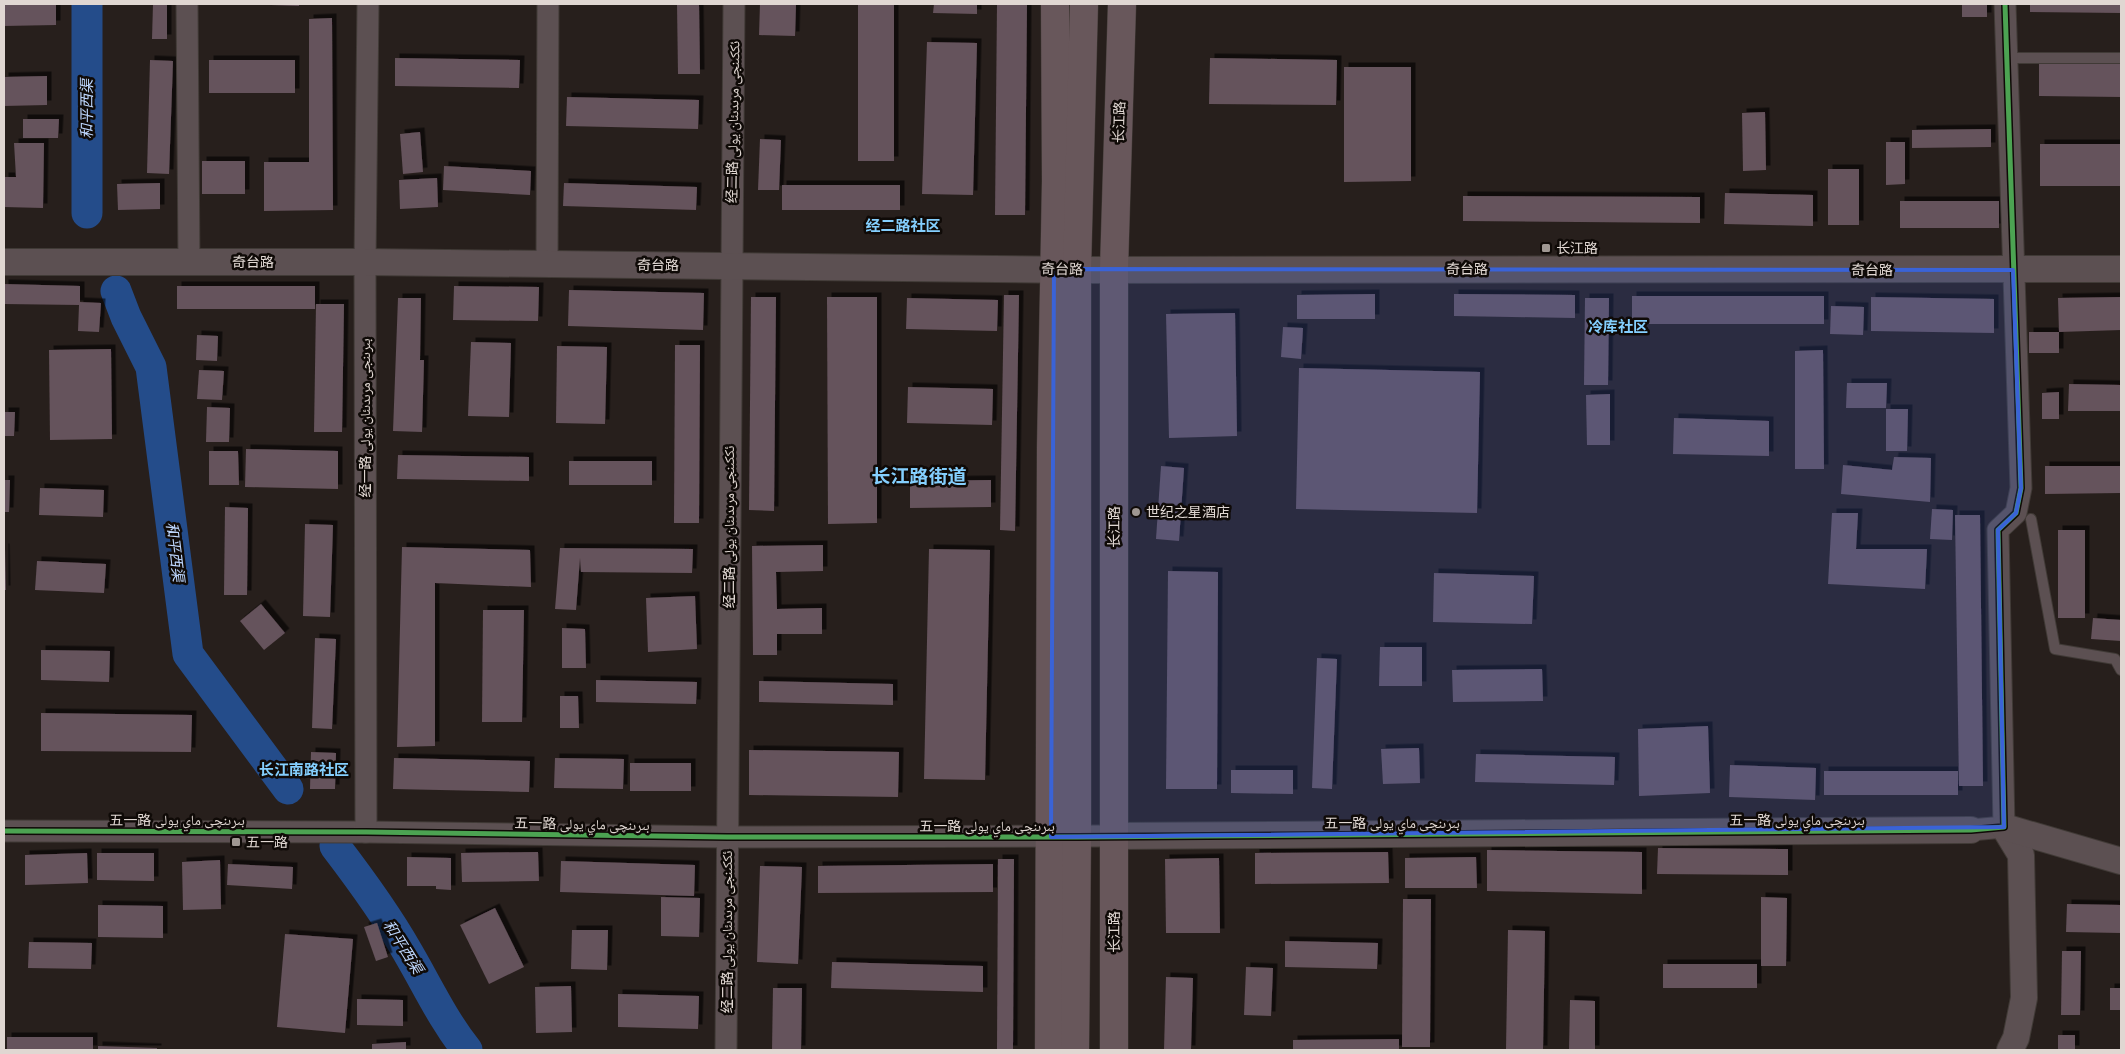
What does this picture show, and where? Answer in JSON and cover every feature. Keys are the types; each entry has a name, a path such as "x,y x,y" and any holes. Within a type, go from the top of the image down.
{"main road":[{"path":"1055,4 1065,269 1064,837 1075,1050"},
{"path":"1065,269 1084,4"},
{"name":"长江路","path":"1114,1050 1114,269 1122,4"},
{"path":"1050,1050 1064,837"}],"street":[{"path":"186,4 189,263"},
{"name":"经一路 بىرىنجى مرىدىئان يولى","path":"366,832 365,262 368,4"},
{"path":"547,264 548,4"},
{"name":"经二路 ئككىنجى مرىدىئان يولى","path":"726,1050 734,4"},
{"path":"2005,4 2005,58 2021,488 2024,516 1998,530 2004,828 2021,855 2024,998 2016,1038 2010,1050"},
{"name":"奇台路","path":"4,262 365,262 1065,269 2121,269"},
{"path":"1971,830 2004,828 2121,861"},
{"name":"五一路 بىرىنچى ماي يولى","path":"4,831 366,832 727,837 1064,837 1971,830"}],"lane":[{"path":"2005,58 2121,58"},
{"path":"2024,516 2055,649 2115,659 2121,670"}],"highlighted area":[{"path":"1054,269 2013,270 2021,488 2016,513 1998,530 2004,827 1051,837"}],"building":[{"path":"4,4 56,4 56,25 4,26"},
{"path":"153,4 167,4 167,39 152,39"},
{"path":"299,4 299,6 271,5"},
{"path":"677,4 699,4 700,74 678,74"},
{"path":"760,4 796,4 795,36 759,35"},
{"path":"858,4 894,4 894,161 858,161"},
{"path":"934,4 977,4 977,14 933,13"},
{"path":"997,4 1027,4 1025,215 995,215"},
{"path":"1962,4 1987,4 1987,17 1962,17"},
{"path":"2030,4 2121,4 2121,13 2030,12"},
{"path":"332,18 333,210 264,211 264,162 309,162 309,19"},
{"path":"927,42 977,43 973,195 922,194"},
{"path":"395,58 520,60 519,88 395,86"},
{"path":"1210,58 1337,60 1336,105 1209,104"},
{"path":"150,60 173,61 169,174 147,173"},
{"path":"209,60 295,60 295,93 209,93"},
{"path":"2039,64 2121,64 2121,97 2039,96"},
{"path":"1344,67 1411,67 1411,181 1344,182"},
{"path":"47,76 47,105 4,106 4,77"},
{"path":"567,97 699,100 698,129 566,126"},
{"path":"1765,112 1766,170 1743,171 1742,113"},
{"path":"23,119 59,119 58,138 23,138"},
{"path":"1991,129 1991,147 1912,148 1912,130"},
{"path":"420,132 423,172 403,174 400,134"},
{"path":"760,139 781,140 779,190 758,190"},
{"path":"1886,142 1905,142 1905,184 1886,185"},
{"path":"14,143 44,143 43,208 4,207 4,177 16,177"},
{"path":"2040,144 2121,144 2121,186 2040,186"},
{"path":"202,161 245,161 245,194 202,194"},
{"path":"444,166 531,171 530,195 443,190"},
{"path":"1828,169 1859,169 1859,225 1828,225"},
{"path":"437,178 438,207 400,209 399,180"},
{"path":"160,183 160,209 118,210 117,184"},
{"path":"564,183 697,187 696,210 563,206"},
{"path":"782,185 900,185 900,210 782,210"},
{"path":"1725,193 1813,195 1813,226 1724,224"},
{"path":"1463,196 1700,197 1700,223 1463,221"},
{"path":"1900,201 1999,201 1999,228 1900,228"},
{"path":"4,284 80,286 80,302 101,303 99,332 78,331 79,305 4,304"},
{"path":"177,286 315,286 315,309 177,309"},
{"path":"454,286 539,287 538,321 453,320"},
{"path":"569,290 704,293 703,330 568,326"},
{"path":"1375,294 1375,319 1297,319 1297,295"},
{"path":"1454,294 1575,295 1575,318 1454,316"},
{"path":"1004,295 1019,295 1015,531 1000,530"},
{"path":"1632,296 1824,296 1824,324 1632,324"},
{"path":"751,297 776,297 774,511 749,510"},
{"path":"827,297 877,297 877,523 828,524"},
{"path":"1871,297 1994,299 1994,333 1871,331"},
{"path":"2121,297 2121,330 2059,332 2058,298"},
{"path":"398,298 421,298 420,360 424,360 422,432 393,431"},
{"path":"907,298 998,300 997,331 906,329"},
{"path":"1585,298 1609,298 1608,385 1584,385"},
{"path":"316,304 344,304 342,432 314,432"},
{"path":"1831,306 1864,307 1863,335 1830,334"},
{"path":"1235,313 1237,436 1169,438 1166,314"},
{"path":"1283,327 1303,328 1301,359 1281,357"},
{"path":"2029,332 2059,332 2059,353 2029,353"},
{"path":"197,335 218,336 217,361 196,360"},
{"path":"471,342 511,343 509,417 468,416"},
{"path":"675,345 700,345 699,523 674,523"},
{"path":"557,346 607,347 605,424 556,423"},
{"path":"111,349 112,439 50,440 49,350"},
{"path":"1823,350 1824,469 1795,469 1795,351"},
{"path":"1299,368 1480,372 1477,513 1296,509"},
{"path":"199,370 224,371 222,400 197,399"},
{"path":"1847,383 1887,383 1886,408 1846,408"},
{"path":"2069,384 2121,385 2121,411 2068,411"},
{"path":"908,387 993,389 992,425 907,423"},
{"path":"2059,392 2059,419 2042,419 2042,393"},
{"path":"1610,394 1610,445 1587,445 1586,395"},
{"path":"207,407 230,408 229,442 206,442"},
{"path":"1886,409 1908,409 1907,451 1886,451"},
{"path":"4,412 15,412 14,436 4,436"},
{"path":"1674,418 1769,421 1769,456 1673,454"},
{"path":"246,449 338,451 338,489 245,487"},
{"path":"209,451 238,451 239,485 209,485"},
{"path":"398,455 529,457 529,481 397,479"},
{"path":"1894,457 1931,458 1930,502 1841,494 1843,465 1892,470"},
{"path":"569,461 652,461 652,485 569,485"},
{"path":"1161,466 1184,468 1179,541 1156,539"},
{"path":"2045,466 2121,466 2121,493 2045,494"},
{"path":"4,480 10,480 9,512 4,512"},
{"path":"991,480 991,507 910,508 910,481"},
{"path":"40,488 104,490 103,517 39,515"},
{"path":"225,507 248,508 247,595 224,595"},
{"path":"1932,509 1953,510 1952,540 1930,539"},
{"path":"1832,513 1858,513 1856,549 1927,549 1925,589 1828,584"},
{"path":"1955,515 1980,515 1983,786 1959,786"},
{"path":"305,524 333,525 330,617 303,616"},
{"path":"2058,530 2085,530 2085,618 2058,618"},
{"path":"823,545 823,571 776,572 777,609 822,608 822,634 777,634 777,655 753,655 752,546"},
{"path":"402,547 530,550 531,587 435,583 435,746 397,747"},
{"path":"5,548 6,590 4,590"},
{"path":"560,548 693,549 692,573 581,572 580,558 576,610 555,609"},
{"path":"929,549 990,550 985,780 924,779"},
{"path":"37,561 106,564 104,593 35,590"},
{"path":"1168,571 1218,572 1217,789 1166,789"},
{"path":"1434,573 1534,576 1532,624 1433,622"},
{"path":"695,596 697,649 648,652 646,598"},
{"path":"261,604 285,633 264,650 240,621"},
{"path":"483,610 524,610 522,722 482,722"},
{"path":"2093,618 2121,620 2121,641 2091,639"},
{"path":"562,628 585,629 586,668 562,668"},
{"path":"315,638 336,639 332,729 312,728"},
{"path":"1380,647 1422,647 1422,686 1379,686"},
{"path":"41,650 110,651 109,682 41,680"},
{"path":"1317,658 1337,659 1332,789 1312,788"},
{"path":"1542,669 1543,701 1453,702 1452,670"},
{"path":"596,680 697,682 696,704 596,702"},
{"path":"759,681 893,684 893,705 759,702"},
{"path":"560,696 578,696 579,728 560,728"},
{"path":"41,713 192,715 191,752 41,751"},
{"path":"1708,726 1710,793 1639,796 1638,729"},
{"path":"1419,748 1420,783 1383,784 1381,749"},
{"path":"749,750 899,752 898,797 749,795"},
{"path":"311,752 336,753 335,789 310,789"},
{"path":"1476,754 1615,757 1614,785 1475,782"},
{"path":"394,758 530,761 529,792 393,789"},
{"path":"555,758 624,759 623,789 554,788"},
{"path":"630,763 691,763 691,791 630,791"},
{"path":"1730,765 1816,768 1815,800 1729,797"},
{"path":"1231,770 1293,770 1293,794 1231,793"},
{"path":"1824,771 1958,771 1958,795 1824,795"},
{"path":"1658,848 1788,849 1788,875 1657,874"},
{"path":"1487,850 1642,852 1642,894 1487,891"},
{"path":"538,852 539,881 462,882 461,853"},
{"path":"1388,852 1389,883 1255,884 1255,853"},
{"path":"87,853 88,883 25,885 25,855"},
{"path":"97,853 154,853 154,881 97,880"},
{"path":"407,857 451,858 451,890 436,889 436,886 407,886"},
{"path":"1476,857 1477,888 1405,888 1405,858"},
{"path":"1219,858 1220,933 1166,933 1165,859"},
{"path":"998,859 1014,859 1013,1050 997,1050"},
{"path":"220,860 221,909 183,910 182,862"},
{"path":"561,861 695,865 694,896 560,892"},
{"path":"228,864 293,867 292,889 227,885"},
{"path":"993,864 993,892 818,893 818,866"},
{"path":"760,866 802,867 798,964 757,962"},
{"path":"661,897 700,898 699,937 661,936"},
{"path":"1761,897 1787,898 1786,966 1761,966"},
{"path":"1403,899 1431,899 1430,1047 1402,1047"},
{"path":"2067,904 2121,905 2121,933 2066,932"},
{"path":"98,905 163,906 163,938 98,937"},
{"path":"495,908 524,967 489,984 460,925"},
{"path":"377,923 388,957 376,961 364,927"},
{"path":"572,930 608,930 607,970 571,969"},
{"path":"1508,930 1545,931 1543,1050 1506,1050"},
{"path":"285,934 353,939 345,1033 277,1027"},
{"path":"1285,941 1378,943 1377,969 1285,967"},
{"path":"29,942 92,943 91,969 28,968"},
{"path":"2062,951 2081,951 2080,1015 2061,1015"},
{"path":"832,962 983,966 983,992 831,988"},
{"path":"1663,964 1757,964 1757,988 1663,988"},
{"path":"1246,967 1273,968 1271,1016 1244,1015"},
{"path":"1166,977 1193,978 1191,1050 1164,1050"},
{"path":"571,986 572,1032 536,1033 535,987"},
{"path":"773,988 802,988 801,1050 772,1050"},
{"path":"2110,988 2121,988 2121,1010 2110,1010"},
{"path":"618,994 699,996 698,1029 618,1027"},
{"path":"357,999 403,1000 403,1026 357,1025"},
{"path":"1570,1000 1595,1001 1595,1050 1569,1050"},
{"path":"2058,1035 2075,1035 2075,1050 2058,1050"},
{"path":"7,1037 93,1037 93,1050 7,1050"},
{"path":"1399,1039 1399,1050 1293,1050 1293,1040"},
{"path":"406,1042 406,1050 372,1050 372,1044"},
{"path":"98,1046 157,1048 157,1050 98,1050"}],"waterway":[{"name":"和平西渠","path":"87,4 87,213"},
{"name":"和平西渠","path":"116,291 126,317 151,367 188,654 288,789"},
{"name":"和平西渠","path":"335,846 391,924 458,1039 467,1050"}],"cycle path":[{"path":"4,831 366,832 727,837 1077,837 1971,830 2004,827 1998,530 2016,513 2021,488 2005,4"}],"place":[{"name":"长江路","path":"1546,248"},
{"name":"世纪之星酒店","path":"1136,512"},
{"name":"五一路","path":"236,842"}],"district":[{"name":"经二路社区","path":"903,226"},
{"name":"冷库社区","path":"1618,327"},
{"name":"长江路街道","path":"919,476"},
{"name":"长江南路社区","path":"304,770"}]}
